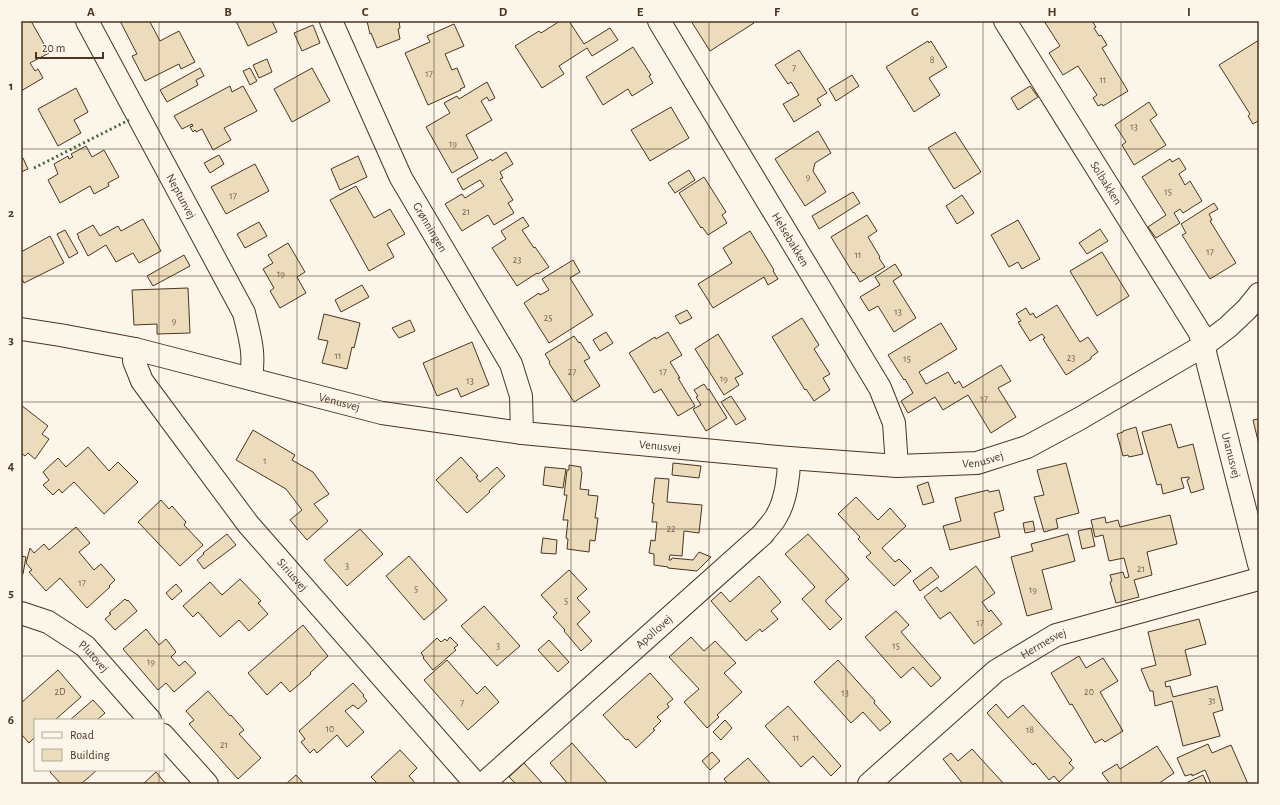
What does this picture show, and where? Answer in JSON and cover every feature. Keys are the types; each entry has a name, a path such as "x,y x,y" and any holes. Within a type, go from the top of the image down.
{"street":[{"name":"Neptunvej","path":"87,21 244,313 253,348 251,378"},
{"name":"Grønningen","path":"331,21 401,178 511,364 521,396 522,433"},
{"name":"Helsebakken","path":"659,21 880,388 894,423 898,466"},
{"name":"Solbakken","path":"1006,21 1200,332 1203,346"},
{"name":"Venusvej","path":"21,329 135,349 382,412 522,433 789,458 898,466 976,463 1027,447 1079,419 1203,346 1247,310 1259,294"},
{"name":"Uranusvej","path":"1203,346 1259,564"},
{"name":"Siriusvej","path":"135,349 134,361 142,381 248,524 476,784"},
{"name":"Apollovej","path":"483,784 763,534 777,516 789,471 789,458"},
{"name":"Hermesvej","path":"869,784 996,672 1056,635 1259,579"},
{"name":"Plutovej","path":"21,613 48,622 85,646 149,719"},
{"path":"164,736 207,784"}],"building":[{"path":"21,21 31,21 49,53 30,63 35,71 38,69 43,78 21,91"},
{"path":"120,21 151,21 150,22 160,41 179,31 195,62 181,69 179,64 145,81 132,56 137,54"},
{"path":"236,21 272,21 277,32 248,46"},
{"path":"367,21 399,21 400,28 398,29 400,39 377,48 371,33 370,34"},
{"path":"560,21 569,21 584,44 610,28 618,40 592,56 587,48 559,66 564,74 542,88 515,46 539,31 541,33"},
{"path":"691,21 752,21 754,23 710,51"},
{"path":"1044,21 1092,21 1099,36 1101,35 1107,45 1102,48 1128,91 1103,106 1102,104 1098,106 1093,98 1097,95 1078,66 1063,75 1049,53 1060,46"},
{"path":"454,24 464,46 445,54 452,70 457,68 465,87 428,105 405,53 430,42 427,36"},
{"path":"313,25 320,43 302,51 294,33"},
{"path":"1259,40 1259,122 1258,121 1253,124 1248,116 1250,114 1219,65"},
{"path":"928,41 929,43 931,41 947,67 929,78 940,95 914,112 886,67"},
{"path":"633,47 651,75 649,76 653,83 632,96 628,89 603,105 586,77"},
{"path":"799,50 827,93 817,99 821,105 794,122 783,104 799,95 791,82 788,84 775,65"},
{"path":"267,59 272,72 259,78 253,65"},
{"path":"200,68 204,76 196,80 198,85 167,102 160,90"},
{"path":"250,68 257,81 250,85 243,71"},
{"path":"312,68 330,101 292,122 274,89"},
{"path":"852,75 859,86 836,101 829,89"},
{"path":"487,82 495,98 489,101 487,97 481,101 492,120 466,135 478,158 452,173 426,127 450,113 444,103 457,96 459,99"},
{"path":"230,86 232,92 243,86 257,111 224,128 231,140 213,150 202,129 196,132 195,130 193,132 190,127 193,126 192,124 182,129 174,116"},
{"path":"1030,86 1038,97 1018,110 1011,98"},
{"path":"76,88 88,112 74,120 81,133 58,146 38,109"},
{"path":"1149,102 1157,115 1150,120 1166,145 1134,165 1122,145 1126,142 1115,125"},
{"path":"671,107 689,138 650,161 631,130"},
{"path":"818,131 831,153 815,163 813,171 826,192 805,206 775,159"},
{"path":"955,132 981,172 954,189 928,148"},
{"path":"86,146 92,157 104,150 119,177 108,183 109,186 94,194 90,186 60,203 48,180 58,174 54,164 68,156 69,159 73,157 71,154"},
{"path":"506,152 513,164 500,172 503,178 500,179 513,200 508,203 514,213 494,225 488,215 462,231 445,204 462,194 465,198 484,186 480,180 463,190 457,179"},
{"path":"219,155 224,164 210,173 204,163"},
{"path":"358,156 367,177 340,190 331,169"},
{"path":"23,158 28,169 21,172 21,159"},
{"path":"1179,158 1186,169 1179,174 1185,185 1190,181 1202,201 1183,213 1180,209 1174,213 1180,223 1156,238 1148,227 1166,215 1142,177 1170,159 1172,162"},
{"path":"255,164 269,191 226,214 211,187"},
{"path":"689,170 695,180 675,193 668,183"},
{"path":"704,177 726,212 722,215 727,223 708,235 702,227 701,228 679,193"},
{"path":"356,186 374,218 390,209 405,234 387,244 394,257 369,271 330,200"},
{"path":"853,192 860,203 819,229 812,216"},
{"path":"962,195 974,213 957,224 946,206"},
{"path":"1214,203 1218,209 1209,214 1212,220 1210,221 1236,263 1210,279 1182,235 1186,233 1181,224"},
{"path":"867,215 877,231 868,237 885,267 860,282 831,237"},
{"path":"523,217 529,226 522,230 549,267 517,286 492,248 506,239 501,231"},
{"path":"143,219 161,251 139,263 133,253 116,262 106,245 88,256 77,234 93,225 100,236 118,226 121,231"},
{"path":"1018,220 1040,259 1022,269 1018,262 1009,267 991,235"},
{"path":"259,222 267,236 245,248 237,234"},
{"path":"1100,229 1108,241 1087,254 1079,243"},
{"path":"65,230 78,253 69,258 57,234"},
{"path":"750,231 778,279 768,285 764,277 713,308 698,284 732,263 723,248"},
{"path":"50,236 64,263 24,283 21,277 21,252"},
{"path":"288,243 305,272 297,277 306,293 280,308 270,291 274,288 263,269 273,263 268,255"},
{"path":"1102,252 1129,296 1097,316 1070,271"},
{"path":"184,255 190,266 153,286 147,276"},
{"path":"573,260 580,272 570,278 593,315 549,343 524,303 539,293 540,295 549,290 542,279"},
{"path":"895,264 902,275 893,281 916,318 894,332 878,306 869,311 860,297 880,285 875,277"},
{"path":"362,285 369,297 341,312 335,300"},
{"path":"188,288 190,333 157,334 157,324 134,325 132,290"},
{"path":"1057,305 1080,342 1088,337 1098,352 1091,357 1091,359 1066,375 1043,339 1045,338 1042,334 1030,341 1018,322 1021,321 1016,314 1026,308 1030,315 1033,313 1036,318"},
{"path":"687,310 692,318 680,324 675,316"},
{"path":"324,314 360,323 347,369 322,363 328,341 318,339"},
{"path":"802,318 819,345 814,349 830,374 823,378 830,390 814,401 806,389 805,390 772,337"},
{"path":"410,320 415,331 399,338 392,328"},
{"path":"941,323 957,349 919,372 926,384 948,372 955,384 959,381 963,388 1001,365 1011,381 998,388 1016,417 991,433 968,395 943,410 935,397 908,413 901,401 913,393 888,355"},
{"path":"606,332 613,343 600,351 593,340"},
{"path":"668,332 682,355 670,362 695,406 678,416 661,389 654,393 629,353 655,337 656,339"},
{"path":"718,334 743,374 735,378 739,385 724,395 695,349"},
{"path":"574,336 579,343 580,342 590,358 584,361 600,386 574,402 549,363 550,362 545,354"},
{"path":"472,342 489,385 461,397 457,388 437,396 423,363"},
{"path":"704,384 708,390 709,389 727,418 706,431 693,409 701,405 694,390"},
{"path":"731,396 746,419 736,425 721,402"},
{"path":"21,405 48,426 42,434 49,439 35,459 28,453 25,456 21,453"},
{"path":"1259,419 1259,445 1253,420"},
{"path":"1171,424 1178,448 1193,444 1204,489 1191,493 1187,480 1189,477 1181,478 1184,488 1163,494 1161,484 1157,485 1142,432"},
{"path":"1136,427 1143,454 1129,457 1128,455 1123,456 1117,434"},
{"path":"253,430 295,455 292,460 313,472 329,494 314,504 328,521 307,540 290,520 302,510 286,489 236,460"},
{"path":"88,447 109,471 118,462 138,482 104,514 74,482 62,493 59,489 53,495 43,485 49,480 43,472 58,458 66,467"},
{"path":"461,457 478,476 476,477 480,482 497,467 505,476 467,513 436,480"},
{"path":"673,463 701,466 699,478 672,475"},
{"path":"1066,463 1079,513 1056,519 1058,528 1044,532 1034,497 1044,495 1037,470"},
{"path":"569,465 581,467 582,472 580,489 589,490 588,495 598,496 595,518 598,518 595,541 590,540 589,552 567,549 568,539 566,538 568,520 563,520 567,495 564,495"},
{"path":"545,467 566,469 563,488 543,485"},
{"path":"655,478 669,479 667,502 702,505 699,533 684,531 682,556 670,555 669,560 672,558 693,560 699,552 711,557 697,571 654,565 654,554 649,553 651,540 655,541 657,522 652,522 654,503 652,503"},
{"path":"928,482 934,502 923,505 917,486"},
{"path":"988,490 989,492 999,490 1004,510 994,513 1000,537 950,550 943,526 961,521 955,498"},
{"path":"856,497 878,520 890,508 906,526 882,548 895,562 899,559 911,571 894,586 866,557 871,553 858,539 860,537 838,514"},
{"path":"161,500 169,509 172,506 186,522 184,525 203,545 180,566 138,522"},
{"path":"1170,515 1177,544 1147,552 1152,575 1134,580 1139,597 1116,603 1110,582 1112,581 1110,575 1123,572 1125,578 1129,577 1124,558 1109,561 1103,535 1095,537 1091,520 1105,517 1106,523 1118,520 1120,527"},
{"path":"1033,521 1035,531 1025,533 1023,523"},
{"path":"76,527 90,543 79,552 94,570 101,564 115,580 109,586 110,587 87,608 60,578 46,591 29,572 32,570 26,563 30,548 34,553 44,544 49,550"},
{"path":"1091,528 1095,546 1082,549 1078,531"},
{"path":"360,529 383,554 347,586 324,560"},
{"path":"227,534 236,545 204,569 197,560 204,554 203,553"},
{"path":"808,534 849,579 826,600 826,602 842,619 830,630 802,599 815,587 785,554"},
{"path":"1068,534 1075,561 1042,570 1052,609 1027,616 1011,557 1033,551 1031,544"},
{"path":"543,538 557,540 556,554 541,553"},
{"path":"21,556 26,557 23,574 21,574"},
{"path":"409,556 447,600 424,620 386,576"},
{"path":"976,566 995,593 982,602 989,612 991,610 1002,624 974,644 950,612 940,619 924,597 937,587 941,592"},
{"path":"931,567 939,577 920,591 913,581"},
{"path":"569,570 587,589 577,598 590,612 577,624 592,641 581,651 553,617 557,613 541,595"},
{"path":"759,576 781,602 771,611 778,619 762,632 760,629 746,641 711,601 721,592 730,602"},
{"path":"240,579 261,601 258,603 268,614 249,631 239,620 220,637 198,612 193,617 183,606 210,582 222,595"},
{"path":"176,584 182,591 172,600 166,593"},
{"path":"125,599 127,601 128,600 137,611 115,630 105,619 111,614 109,613"},
{"path":"484,606 520,646 497,666 461,626"},
{"path":"896,611 909,625 901,632 941,678 931,687 913,667 901,678 865,637"},
{"path":"1199,619 1206,644 1185,650 1191,675 1165,682 1166,687 1170,686 1173,697 1217,686 1223,710 1213,713 1220,736 1183,746 1172,701 1155,706 1153,691 1150,691 1141,669 1156,665 1148,632"},
{"path":"303,625 328,656 310,673 311,674 290,692 281,682 267,695 248,673"},
{"path":"146,629 159,645 166,639 176,652 171,657 179,666 185,661 196,673 174,692 166,683 158,690 123,649"},
{"path":"450,637 458,645 454,648 456,650 433,670 423,658 424,657 421,653 437,638 441,642 445,639 447,641"},
{"path":"691,637 704,651 715,641 736,663 724,673 742,692 717,715 719,717 707,728 684,702 699,689 669,657"},
{"path":"549,640 569,662 558,672 538,650"},
{"path":"1079,656 1086,668 1103,658 1118,681 1100,692 1123,731 1105,742 1102,739 1095,743 1072,704 1070,705 1051,673"},
{"path":"447,660 477,694 485,686 499,702 468,730 424,680"},
{"path":"838,660 875,701 874,703 891,722 880,731 863,712 851,723 814,682"},
{"path":"58,670 81,697 56,719 34,719 34,738 29,743 21,734 21,703"},
{"path":"650,673 673,699 667,704 669,707 657,717 661,721 653,729 655,730 636,748 628,739 626,740 603,715"},
{"path":"353,683 364,695 363,696 367,701 358,709 353,705 345,711 364,732 347,747 337,735 317,753 314,749 310,753 301,742 305,739 299,731"},
{"path":"208,691 244,730 239,734 261,758 238,779 189,724 194,720 186,711"},
{"path":"93,700 105,713 98,719 71,719"},
{"path":"996,704 1008,718 1023,705 1072,760 1069,763 1074,768 1059,782 1054,776 1049,780 1035,763 1033,765 987,713"},
{"path":"788,706 841,766 831,776 813,756 801,767 765,726"},
{"path":"725,720 732,728 721,740 713,732"},
{"path":"572,743 608,784 568,784 550,763"},
{"path":"1208,744 1212,753 1231,745 1248,784 1211,784 1205,770 1192,776 1192,774 1185,776 1177,758"},
{"path":"1157,746 1174,773 1158,784 1110,784 1102,773 1117,764 1120,769"},
{"path":"972,749 1004,784 963,784 943,759 951,753 958,761"},
{"path":"400,750 417,768 409,776 416,784 378,784 371,777"},
{"path":"712,752 720,761 710,770 702,761"},
{"path":"748,758 771,784 728,784 724,779"},
{"path":"524,763 543,784 516,784 509,777"},
{"path":"96,771 81,784 61,784 50,772"},
{"path":"156,772 166,784 143,784"},
{"path":"296,775 304,784 286,784"},
{"path":"1203,775 1207,784 1189,784 1188,782"}],"hedge":[{"path":"34,168 129,120"}]}
